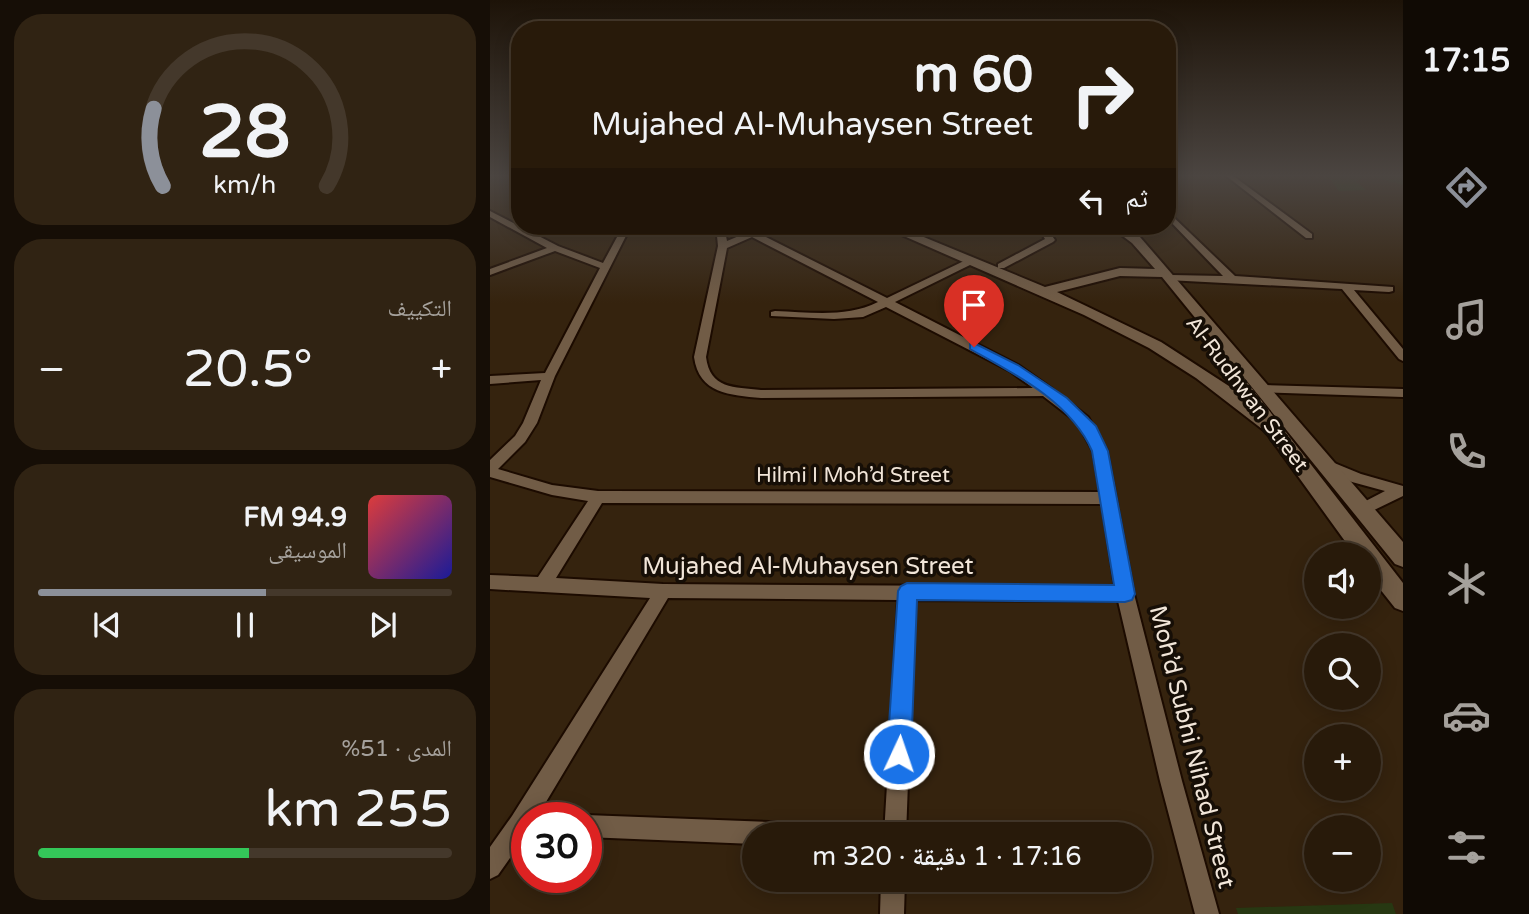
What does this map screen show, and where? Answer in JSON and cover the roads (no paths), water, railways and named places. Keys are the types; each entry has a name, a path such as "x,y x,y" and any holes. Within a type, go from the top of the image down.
{"main road":[{"path":"908,235 969,262 1053,293 1101,280 1166,276"},
{"path":"927,235 1001,266 1155,345 1209,378 1276,431"},
{"name":"Al-Rudhwan Street","path":"1128,235 1263,389 1403,558"},
{"name":"Al-Rudhwan Street","path":"1166,276 1358,542"},
{"name":"Al-Rudhwan Street","path":"1381,572 1403,601"}],"street":[{"path":"1285,218 1309,236"},
{"path":"1176,222 1232,279"},
{"path":"533,235 555,248 607,267"},
{"path":"490,470 520,439 530,423 549,376 623,235"},
{"path":"721,235 723,246 702,346 700,369 710,382 725,389 761,394 1049,392"},
{"path":"723,246 748,235"},
{"path":"756,235 888,304"},
{"path":"1001,266 1050,240 1047,235"},
{"path":"490,272 555,248"},
{"path":"775,314 855,315 888,304 969,262"},
{"path":"1166,276 1389,289"},
{"path":"1346,287 1403,357"},
{"name":"Moh’d Subhi Nihad Street","path":"888,304 992,355 1049,392 1083,419 1090,429 1100,451 1125,594 1207,914"},
{"path":"490,380 549,376"},
{"path":"1263,389 1403,393"},
{"path":"1327,466 1401,491"},
{"name":"Hilmi I Moh’d Street","path":"490,470 552,490 598,497 1109,498"},
{"path":"1363,509 1401,491"},
{"path":"544,583 598,497"},
{"name":"Mujahed Al-Muhaysen Street","path":"490,582 663,591 1125,594"},
{"path":"536,802 663,591"},
{"path":"896,822 907,591"},
{"path":"602,827 742,832"},
{"path":"490,867 511,840"},
{"path":"892,914 893,892"}]}
